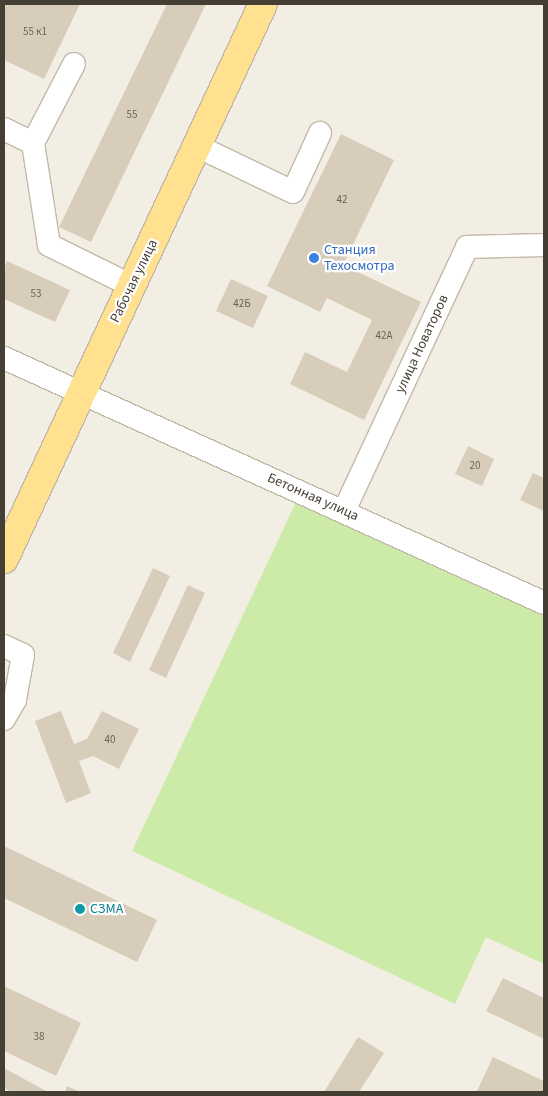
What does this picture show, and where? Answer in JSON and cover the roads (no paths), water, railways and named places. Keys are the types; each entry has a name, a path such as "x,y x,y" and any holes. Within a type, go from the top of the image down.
{"main road":[{"name":"Рабочая улица","path":"6,547 132,286 263,4"}],"street":[{"path":"74,64 33,143 49,246 132,286"},
{"path":"4,129 33,143"},
{"path":"197,146 293,192 320,133"},
{"name":"улица Новаторов","path":"344,511 468,247 544,245"},
{"name":"Бетонная улица","path":"4,358 544,603"},
{"path":"4,646 23,655 15,700 4,719"}],"place":[{"name":"Станция Техосмотра","path":"314,258"},
{"name":"СЗМА","path":"80,909"}]}
